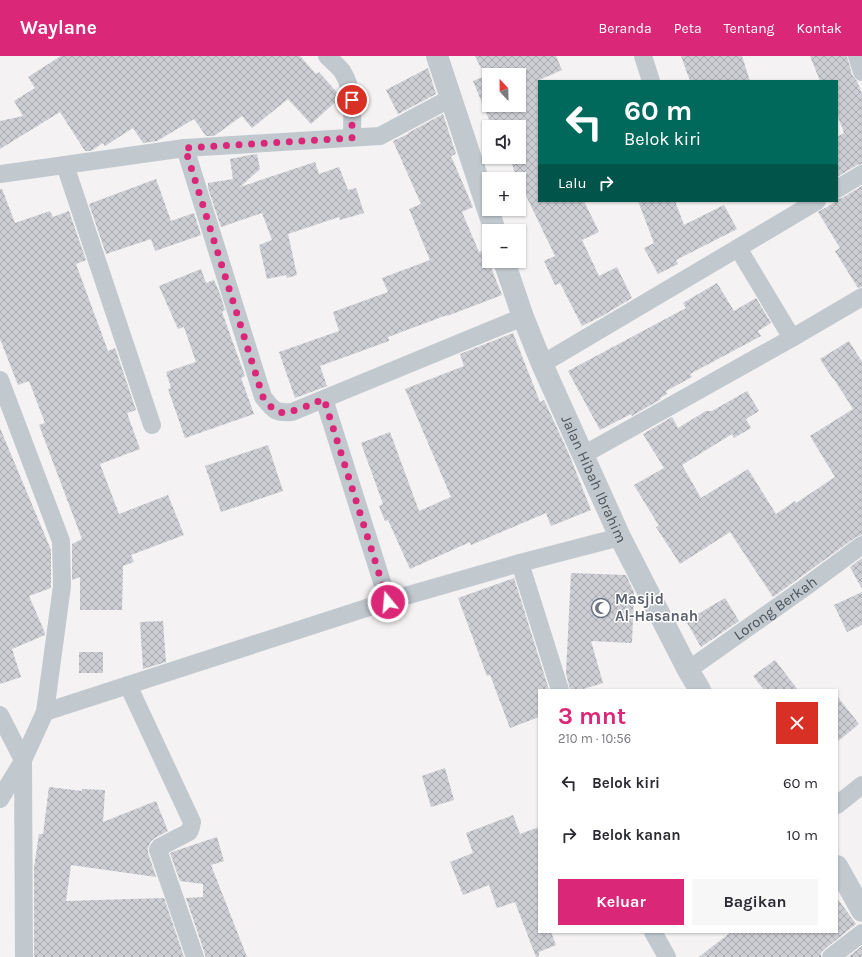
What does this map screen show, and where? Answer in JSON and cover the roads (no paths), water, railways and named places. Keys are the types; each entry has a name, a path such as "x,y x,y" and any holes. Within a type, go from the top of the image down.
{"street":[{"path":"327,56 342,70 349,85 352,100 352,138"},
{"path":"437,56 493,224"},
{"path":"643,56 651,80"},
{"path":"857,56 862,72"},
{"path":"0,174 185,148 380,136 451,98"},
{"path":"185,148 263,397 271,408 279,413 292,412 523,318"},
{"path":"65,165 152,425"},
{"path":"838,188 862,174"},
{"path":"542,364 815,202"},
{"path":"738,248 792,338"},
{"name":"Jalan Hibah Ibrahim","path":"506,268 523,318 542,364 620,537 688,670 699,689"},
{"path":"583,455 862,297"},
{"path":"0,380 61,541 62,586 45,712 23,760 0,799"},
{"path":"324,399 388,602"},
{"path":"45,712 388,602 520,563 620,537"},
{"name":"Lorong Berkah","path":"688,670 862,545"},
{"path":"520,563 560,689"},
{"path":"128,685 192,822 189,832 160,847 158,850 195,957"},
{"path":"0,716 23,760 24,957"},
{"path":"838,804 862,785"},
{"path":"838,868 862,911"},
{"path":"654,933 667,957"},
{"path":"832,957 862,933"}],"place":[{"name":"Masjid Al-Hasanah","path":"601,608"}]}
